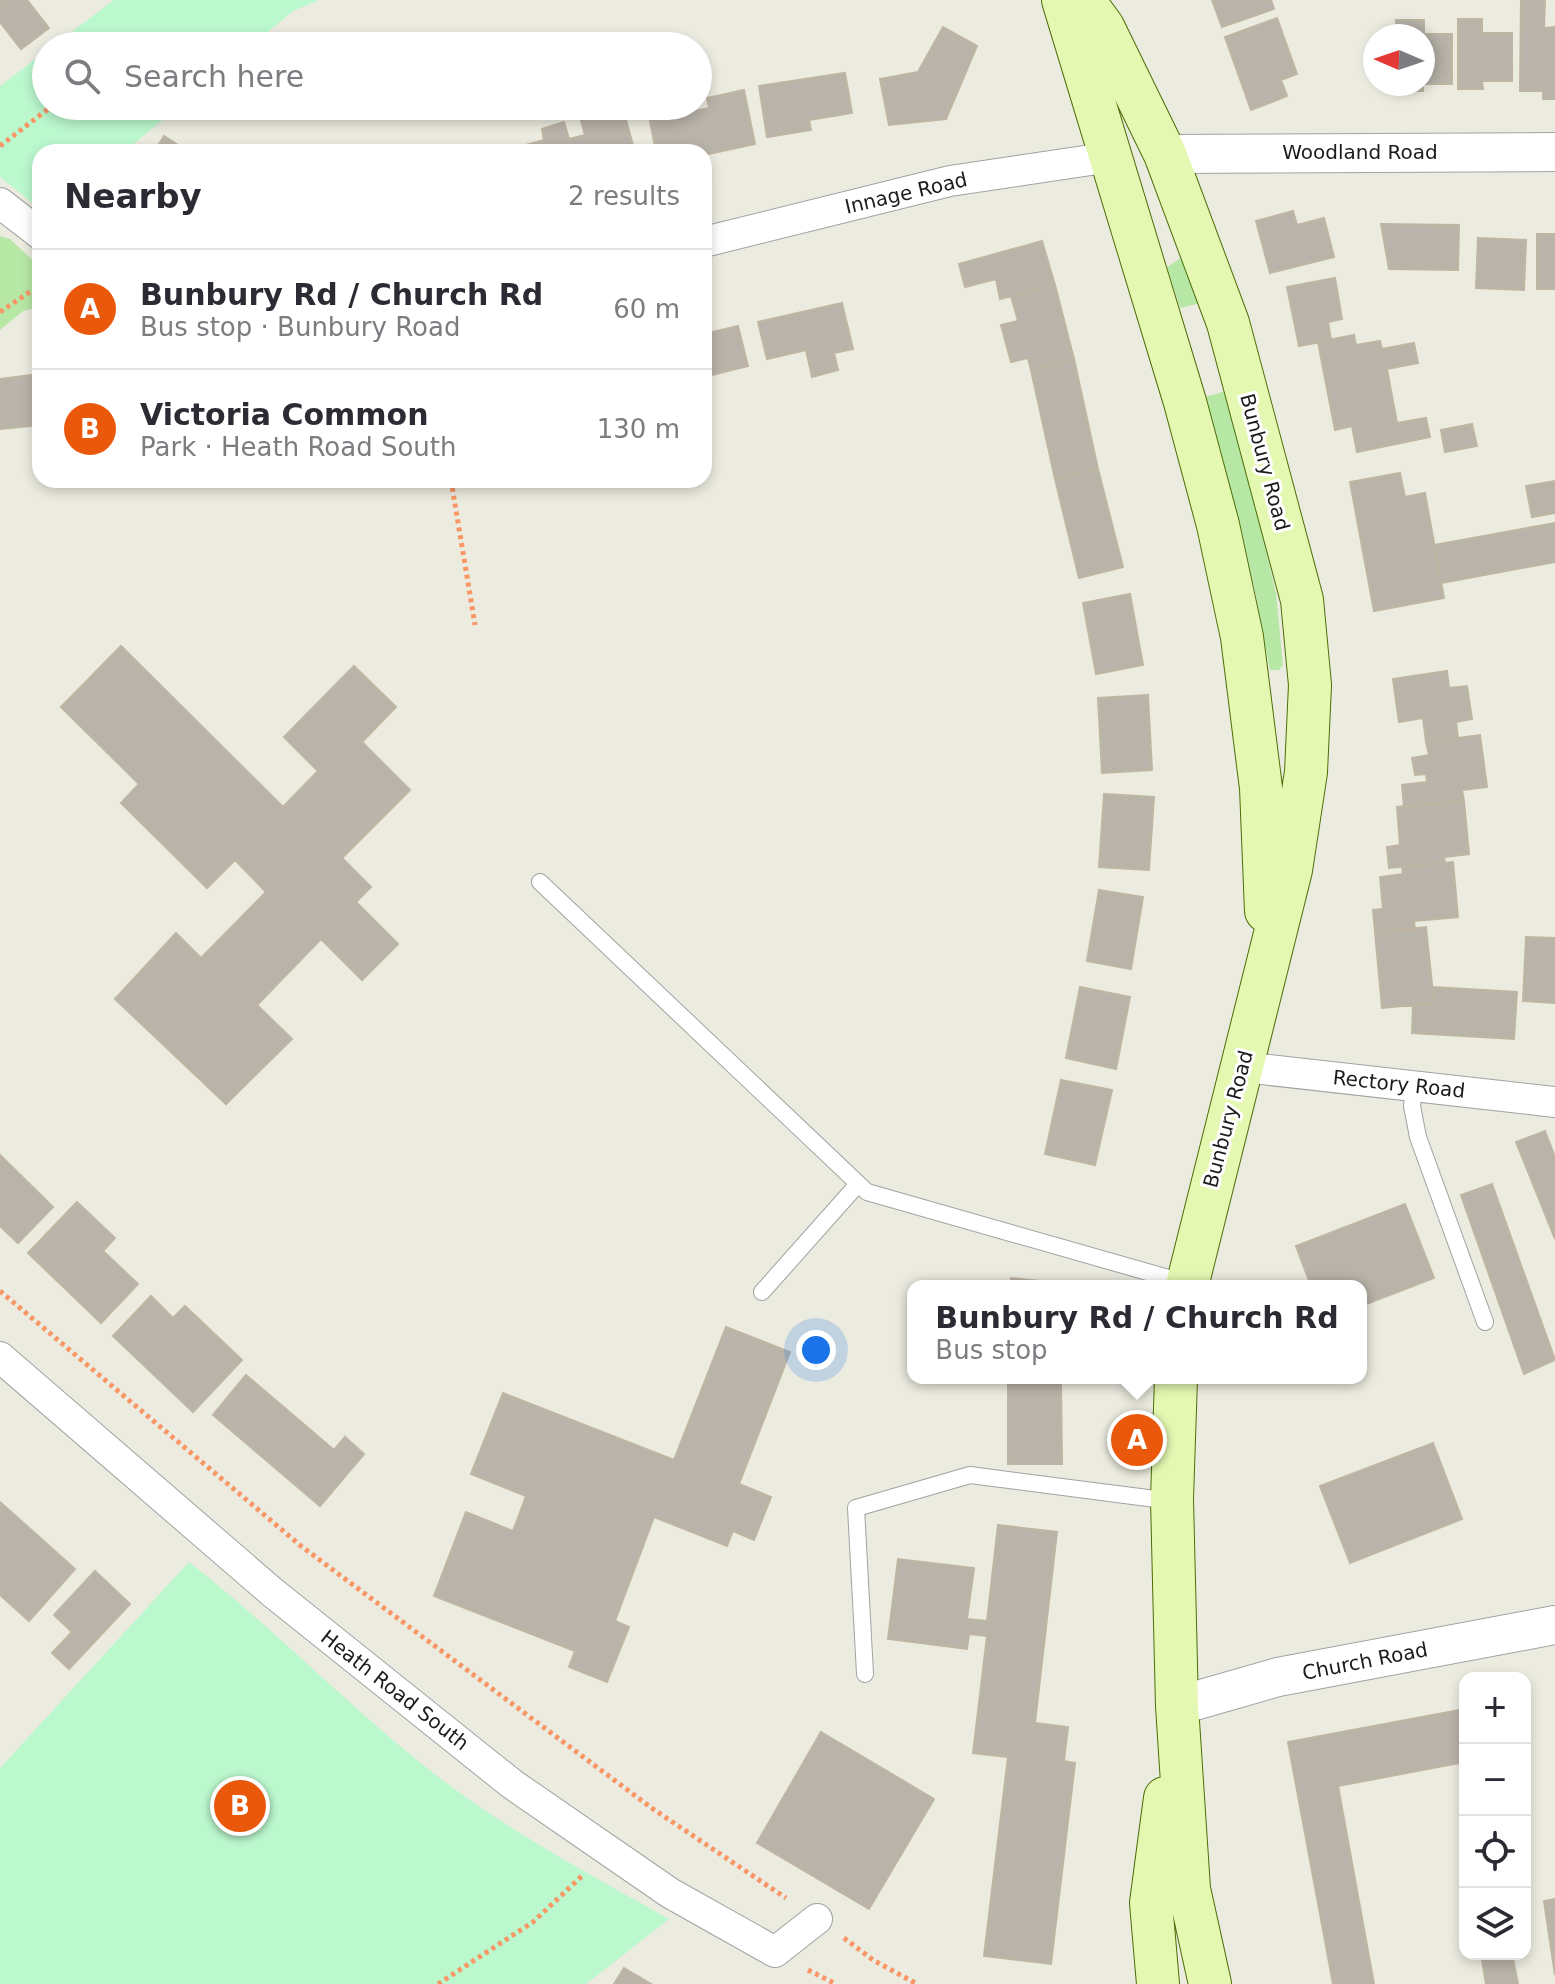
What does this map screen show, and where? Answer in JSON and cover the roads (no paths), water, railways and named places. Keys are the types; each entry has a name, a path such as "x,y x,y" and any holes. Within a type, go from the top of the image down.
{"main road":[{"name":"Bunbury Road","path":"1063,0 1198,448 1242,637 1261,788 1268,952"},
{"name":"Bunbury Road","path":"1083,0 1103,27 1165,154 1228,323 1302,600 1310,685 1306,772 1291,870 1188,1280"},
{"path":"1111,157 1165,154"},
{"path":"1176,1384 1173,1501 1177,1706 1189,1889 1210,1984"},
{"path":"1158,1984 1151,1903 1177,1706"}],"street":[{"name":"Woodland Road","path":"1165,154 1555,152"},
{"name":"Innage Road","path":"712,240 950,181 1111,157"},
{"path":"0,203 32,228"},
{"name":"Rectory Road","path":"1243,1067 1555,1102"},
{"name":"Heath Road South","path":"0,1357 272,1592 512,1784 670,1893 775,1952 817,1919"},
{"name":"Church Road","path":"1177,1706 1278,1677 1555,1625"}],"lane":[{"path":"540,882 858,1184 877,1197 1173,1280"},
{"path":"1414,1086 1412,1106 1418,1137 1485,1322"},
{"path":"762,1292 858,1184"},
{"path":"865,1674 856,1508 970,1475 1173,1501"}],"place":[{"name":"Bunbury Rd / Church Rd","path":"1137,1440"},
{"name":"Victoria Common","path":"240,1806"}]}
